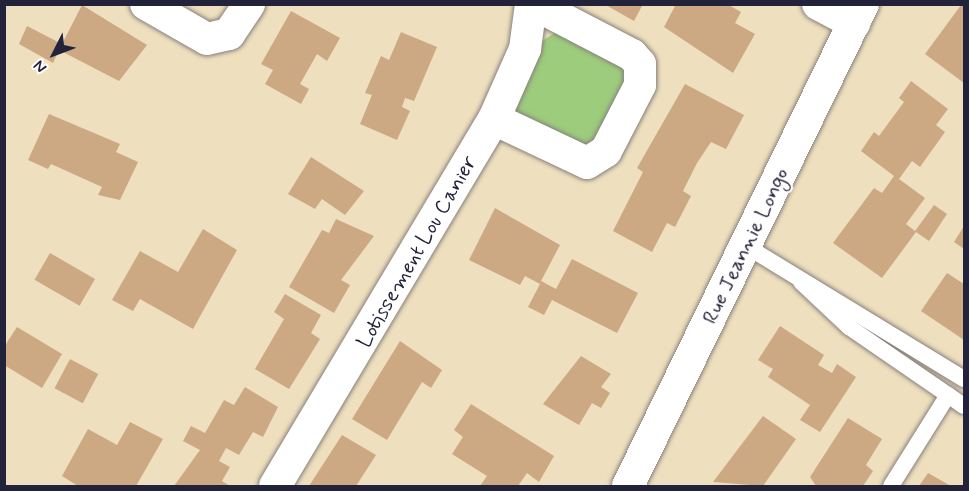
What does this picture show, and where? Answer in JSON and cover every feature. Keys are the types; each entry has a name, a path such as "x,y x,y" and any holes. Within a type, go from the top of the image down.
{"street":[{"path":"147,4 207,39 229,34 249,4"},
{"path":"494,119 587,163 606,152 640,85 640,64 632,55 532,4"},
{"name":"Lotissement Lou Canier","path":"275,486 494,119 525,49 532,4"},
{"path":"818,4 859,14"},
{"name":"Rue Jeannie Longo","path":"628,486 859,14"}],"lane":[{"path":"746,246 801,282 860,311 964,379"},
{"path":"801,282 849,327 964,406"},
{"path":"891,486 948,395"}],"green space":[{"path":"556,32 620,60 630,75 593,149 517,120 513,106 539,43"}],"building":[{"path":"604,4 643,4 634,21"},
{"path":"676,4 727,4 741,12 735,23 755,34 733,73 664,27"},
{"path":"82,5 147,45 119,81 59,50 53,63 19,44 27,26 62,44"},
{"path":"961,5 964,7 964,83 925,54"},
{"path":"291,11 340,38 327,61 317,54 300,84 309,89 301,104 265,84 273,70 261,64"},
{"path":"401,32 437,47 414,101 405,98 402,107 410,111 397,140 360,124 372,95 365,93 381,56 389,60"},
{"path":"911,81 948,109 936,125 945,132 920,167 912,161 899,179 925,198 906,224 915,231 934,205 947,214 929,241 916,232 882,278 833,243 874,188 882,193 894,176 861,151 874,132 879,136 904,102 899,98"},
{"path":"685,84 744,115 726,149 711,142 683,191 691,196 675,227 667,223 652,252 613,231 643,172 637,168"},
{"path":"49,114 120,144 116,152 138,162 120,200 98,195 102,187 51,164 48,169 28,160"},
{"path":"311,157 364,191 345,215 322,199 315,209 288,194"},
{"path":"495,208 560,245 541,281 556,289 572,259 638,293 617,333 552,300 544,315 528,307 540,284 525,276 520,285 469,260"},
{"path":"336,219 374,236 341,280 350,285 334,313 289,287 322,230 329,233"},
{"path":"964,226 964,249 954,242"},
{"path":"203,229 237,250 193,329 140,299 133,311 112,300 140,251 178,272"},
{"path":"50,253 95,279 80,306 35,280"},
{"path":"947,273 964,284 964,340 921,311"},
{"path":"285,294 321,315 311,333 320,339 289,389 255,369 284,319 274,312"},
{"path":"780,326 824,355 818,365 832,373 837,364 856,377 820,432 800,420 810,405 768,377 773,369 758,360"},
{"path":"17,327 62,354 42,388 4,365 4,347"},
{"path":"400,341 442,370 431,388 422,382 387,440 352,419"},
{"path":"581,356 611,374 601,387 610,393 601,408 592,403 579,425 543,404"},
{"path":"70,359 98,374 83,403 55,388"},
{"path":"245,387 278,407 263,437 253,432 239,455 226,448 219,461 230,467 222,481 230,486 174,486 200,450 183,441 191,426 205,433 224,400 234,405"},
{"path":"471,404 554,456 539,482 527,473 518,486 480,486 487,476 452,454 463,437 454,430"},
{"path":"763,416 796,439 763,486 713,482"},
{"path":"848,418 882,439 866,465 873,471 863,486 816,486 810,477"},
{"path":"130,422 163,439 136,486 78,486 62,476 88,429 117,445"},
{"path":"342,435 376,455 356,486 309,486"},
{"path":"928,473 951,486 919,486"}]}
